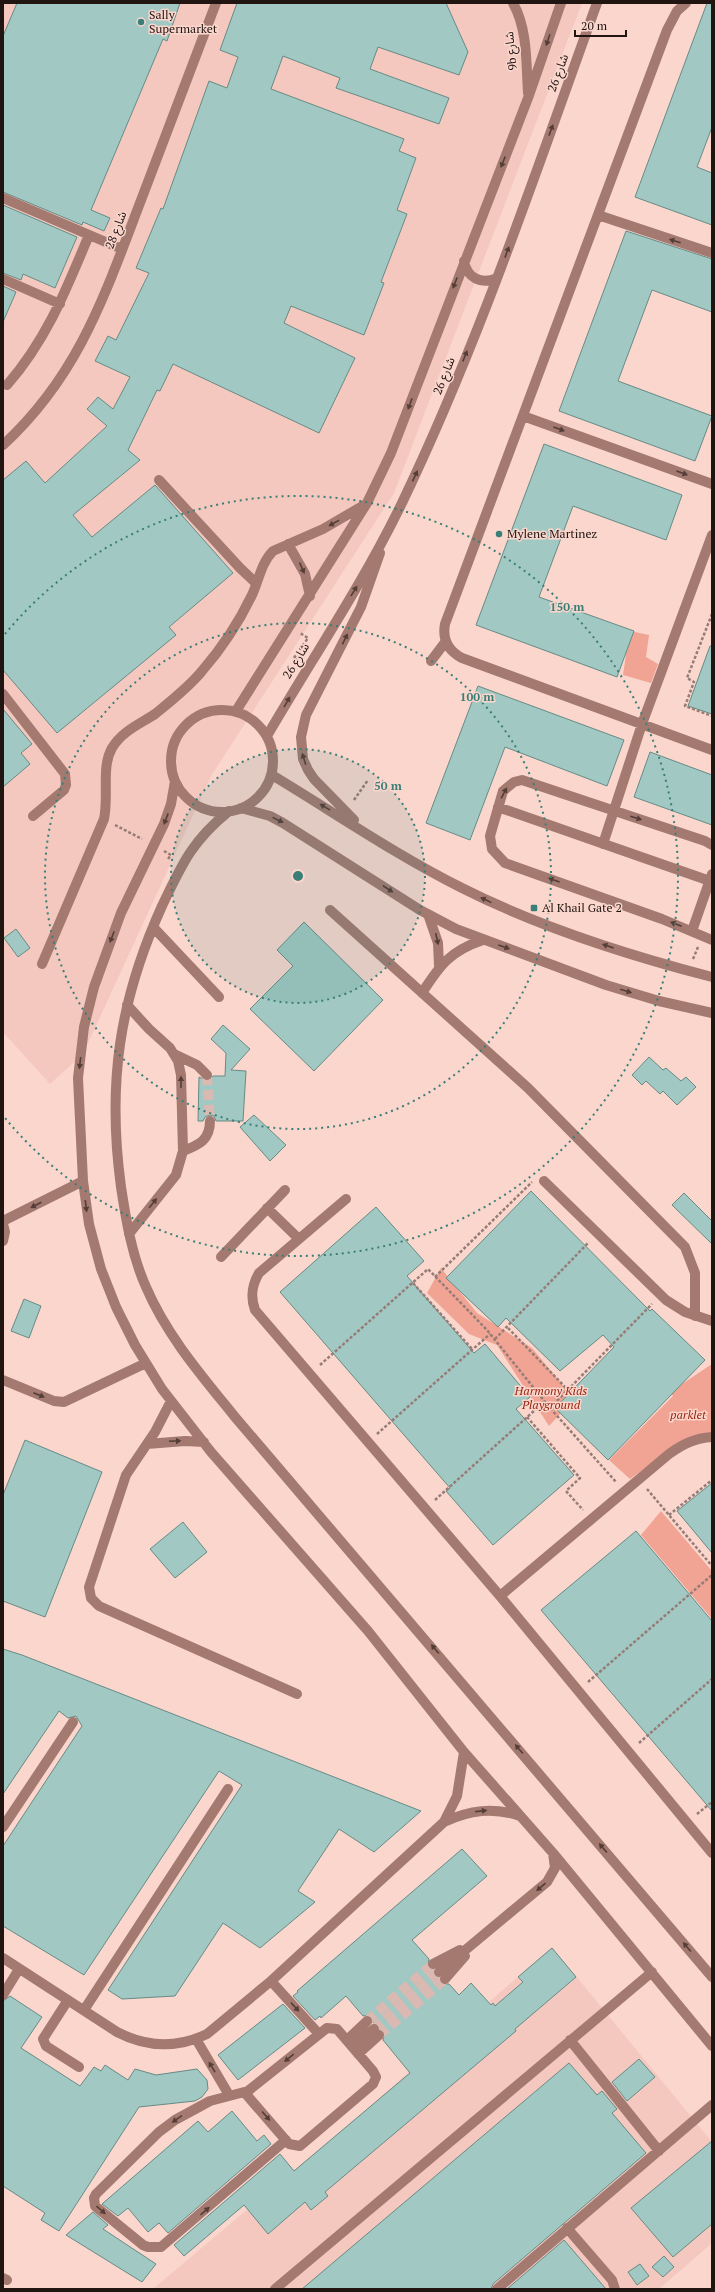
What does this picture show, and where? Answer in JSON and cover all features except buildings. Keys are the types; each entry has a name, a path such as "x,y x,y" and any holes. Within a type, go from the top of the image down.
{"street":[{"name":"شارع 28","path":"3,445 44,403 65,374 88,331 122,249 216,3"},
{"name":"9b شارع","path":"513,3 521,21 524,37 528,98"},
{"name":"شارع 26","path":"236,712 367,503 403,424 464,261 528,98 561,3"},
{"name":"شارع 26","path":"267,736 383,540 432,438 497,278 597,3"},
{"path":"686,3 671,20 445,624 446,641 452,651 462,658 712,750"},
{"path":"3,198 122,249"},
{"path":"598,215 712,253"},
{"path":"8,385 38,346 60,304 89,235"},
{"path":"464,261 468,273 478,280 491,281 497,278"},
{"path":"3,279 60,304"},
{"path":"523,416 712,484"},
{"path":"159,480 240,568 256,583"},
{"path":"42,964 104,819 108,795 106,764 112,748 121,736 179,694 201,672 221,648 238,622 267,557 280,547 323,529 367,503"},
{"path":"603,844 642,724 712,535"},
{"path":"364,830 314,779 308,770 304,759 300,737 306,715 338,654 368,591 383,540"},
{"path":"288,544 304,574 310,596"},
{"path":"431,661 446,641"},
{"path":"3,694 66,774 66,785 64,790 34,816"},
{"path":"229,812 209,810 191,802 175,781 171,766 172,749 179,734 190,721 209,712 220,710 236,712 254,721 267,736 273,755 272,775 264,790 252,802 229,812 208,828 196,842 180,867 153,927 127,1005 117,1055 114,1106 117,1157 129,1234 146,1287 160,1315 192,1364 234,1417 712,1977"},
{"path":"272,775 430,871 495,904 562,931 658,963 712,977"},
{"path":"712,846 705,841 522,780 508,786 503,792 490,836 490,843 495,854 505,863 692,931 712,940"},
{"path":"175,781 171,804 164,824 121,913 94,987 84,1027 78,1078 83,1181 89,1224 101,1269 116,1307 146,1363 171,1401 204,1442 368,1631 464,1752 553,1852 712,2046"},
{"path":"498,807 603,844 711,877 692,931"},
{"path":"241,808 270,816 283,823 428,914 482,940 606,985 659,1002 712,1013"},
{"path":"330,910 528,1088 685,1247 695,1273 695,1316"},
{"path":"428,914 438,943 439,966"},
{"path":"153,927 219,997"},
{"path":"422,993 439,966 458,950 482,940"},
{"path":"127,1005 174,1054 197,1065 207,1075"},
{"path":"129,1234 176,1175 183,1151 181,1075 174,1054"},
{"path":"183,1151 202,1144 209,1132 210,1121"},
{"path":"3,1221 83,1181"},
{"path":"544,1182 675,1307 695,1316 712,1321"},
{"path":"221,1257 284,1190"},
{"path":"346,1199 259,1273 255,1280 252,1295 255,1310 259,1317 500,1596 688,1822 712,1853"},
{"path":"267,1208 299,1239"},
{"path":"3,1224 5,1232 3,1241"},
{"path":"3,1380 54,1401 64,1402 146,1363"},
{"path":"171,1401 147,1444 126,1475 89,1587 91,1598 99,1606 297,1694"},
{"path":"500,1596 683,1444 698,1438 712,1437"},
{"path":"147,1444 185,1441 204,1442"},
{"path":"3,1827 73,1722"},
{"path":"444,1822 457,1796 464,1752"},
{"path":"84,2010 228,1789"},
{"path":"3,1958 132,2040 164,2045 196,2039 207,2034 271,1981 444,1822 458,1816 487,1810 503,1811 520,1816"},
{"path":"471,1945 460,1963 439,1972 471,1945 548,1882 554,1868 553,1852"},
{"path":"3,1995 19,1969"},
{"path":"275,2289 652,1972"},
{"path":"271,1981 319,2034"},
{"path":"68,2000 44,2037 44,2042 80,2067"},
{"path":"245,2093 286,2140 294,2146 304,2144 373,2084 375,2073 334,2027 327,2028 245,2093 229,2095 192,2109 159,2132 96,2194 94,2198 95,2206 143,2245 148,2247 161,2246 286,2140"},
{"path":"352,2047 373,2028 352,2047"},
{"path":"196,2039 229,2095"},
{"path":"570,2040 659,2151"},
{"path":"497,2289 712,2105"},
{"path":"567,2228 612,2280 615,2289"}],"path":[{"path":"712,614 687,678 694,682 686,706 712,716"},
{"path":"346,812 368,780"},
{"path":"688,971 702,936"},
{"path":"435,1277 539,1176 544,1182"},
{"path":"495,1340 597,1233"},
{"path":"309,1375 428,1269 490,1334 550,1408 624,1492"},
{"path":"413,1282 472,1349"},
{"path":"550,1408 566,1389 661,1295"},
{"path":"508,1328 566,1389"},
{"path":"368,1442 490,1334"},
{"path":"425,1509 545,1401"},
{"path":"527,1417 580,1478 566,1491 591,1520"},
{"path":"639,1479 712,1566"},
{"path":"670,1516 712,1480"},
{"path":"578,1690 712,1575"},
{"path":"629,1752 712,1679"},
{"path":"688,1822 712,1802"}],"shaded area":[{"path":"3,3 582,3 394,493 211,776 83,1054 50,1084 3,1032"},
{"path":"552,1947 712,2142 712,2243 659,2289 154,2288 361,2114"}],"green space":[{"path":"625,630 649,635 646,657 658,664 651,683 623,675 626,655 619,646"},
{"name":"Harmony Kids Playground","path":"441,1268 477,1313 532,1348 574,1399 549,1426 497,1345 469,1334 427,1293"},
{"name":"parklet","path":"712,1364 712,1435 682,1441 630,1479 609,1460 673,1396 670,1392"},
{"path":"661,1511 712,1571 712,1619 641,1535"}],"tunnel":[{"path":"207,1075 210,1121"},
{"path":"367,2021 433,1964"},
{"path":"374,2029 439,1972"},
{"path":"379,2035 445,1979"}],"place":[{"name":"Sally Supermarket","path":"141,22"},
{"name":"Mylene Martinez","path":"499,534"},
{"name":"Al Khail Gate 2","path":"534,908"}]}
